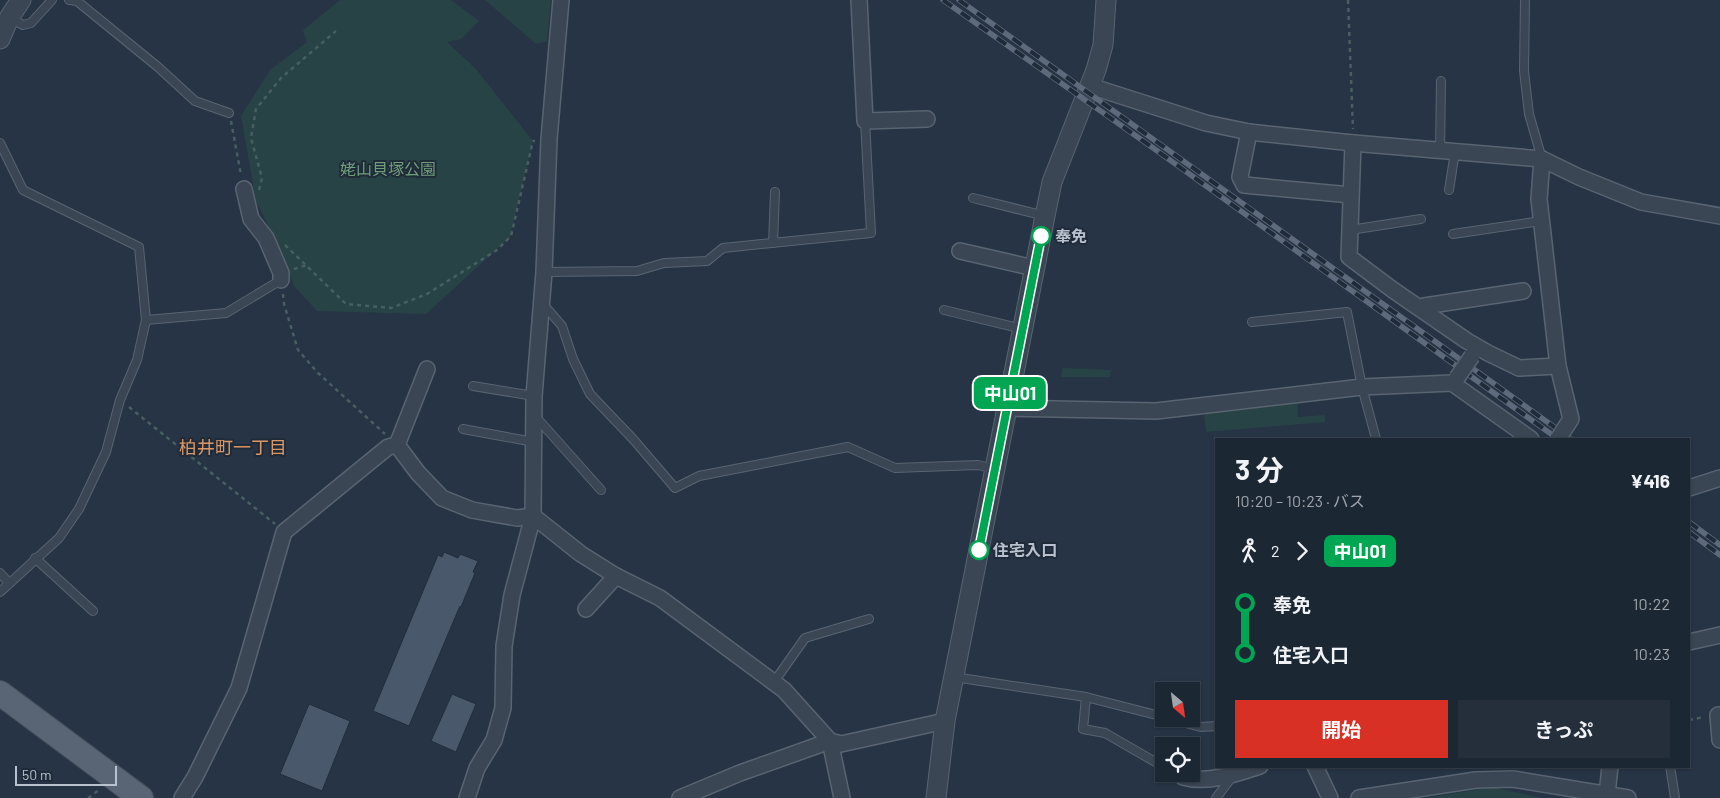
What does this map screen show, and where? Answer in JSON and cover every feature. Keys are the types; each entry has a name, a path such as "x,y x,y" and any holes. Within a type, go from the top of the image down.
{"main road":[{"path":"0,692 141,798"}],"street":[{"path":"0,39 9,18 21,0"},
{"path":"467,798 477,768 494,740 503,708 504,646 512,595 534,516 534,396 544,272 548,140 561,0"},
{"path":"859,0 865,121 926,119"},
{"path":"936,798 945,721 1052,182 1090,86 1103,45 1106,0"},
{"path":"1090,86 1206,123 1249,132 1542,159 1579,177 1641,202 1720,216"},
{"path":"1249,132 1240,177 1244,185 1351,195"},
{"path":"1353,143 1349,257 1418,307 1475,352 1519,368 1558,366"},
{"path":"1542,159 1539,198 1541,221 1558,366 1571,419 1559,438"},
{"path":"251,191 251,219 266,238 281,273 281,280"},
{"path":"960,251 1034,268"},
{"path":"1418,307 1523,291"},
{"path":"1455,381 1475,352"},
{"path":"397,445 428,368"},
{"path":"1007,408 1156,411 1362,387 1455,381 1531,438"},
{"path":"397,445 418,473 442,498 472,510 517,518 534,516 581,554 616,576 660,598 774,682 784,690 830,741 842,798"},
{"path":"182,798 195,777 239,688 284,532 388,447 397,445"},
{"path":"1690,488 1720,478"},
{"path":"586,609 616,576"},
{"path":"1690,642 1720,635"},
{"path":"1720,715 1718,715 1720,740"},
{"path":"689,796 740,772 830,741 840,744 945,721"},
{"path":"1200,779 1233,776 1255,768"},
{"path":"1317,768 1330,798"},
{"path":"1607,795 1610,768"},
{"path":"1359,798 1476,780 1513,779 1628,798"}],"lane":[{"path":"9,18 23,25 31,23 52,0"},
{"path":"69,0 77,2 84,7 158,67 195,101 229,113"},
{"path":"1525,0 1524,71 1529,114 1542,159"},
{"path":"1441,81 1450,190"},
{"path":"544,272 637,271 664,263 707,261 723,248 871,233 865,121"},
{"path":"0,143 23,190 139,247 146,320 137,360 120,400 106,452 79,509 58,538 0,592"},
{"path":"773,243 775,192"},
{"path":"973,198 1045,216"},
{"path":"1350,230 1421,219"},
{"path":"1452,234 1541,221"},
{"path":"146,320 226,312 281,280"},
{"path":"542,302 562,326 572,359 590,394 633,439 675,488 699,476 848,447 895,468 978,465 996,469"},
{"path":"944,310 1023,329"},
{"path":"1252,322 1347,312 1362,387 1376,438"},
{"path":"473,386 534,396"},
{"path":"534,415 601,490"},
{"path":"463,429 534,442"},
{"path":"35,558 93,611"},
{"path":"0,573 9,583"},
{"path":"774,682 805,638 869,619"},
{"path":"954,677 1086,697 1155,715"},
{"path":"1086,697 1082,729 1105,733 1155,762"},
{"path":"1200,727 1215,726"},
{"path":"1670,768 1675,798"},
{"path":"1216,798 1233,776"}],"path":[{"path":"1348,0 1353,143"},
{"path":"251,191 262,178 251,138 256,109 281,78 336,31"},
{"path":"229,113 251,191"},
{"path":"278,239 346,304 391,308 427,294 497,250 511,236 533,141 548,140"},
{"path":"281,280 284,304 298,350 318,373 397,445"},
{"path":"120,400 284,532"}],"green space":[{"name":"姥山貝塚公園","path":"340,0 451,0 479,21 461,39 447,42 476,69 533,141 510,237 426,314 317,311 294,286 284,257 256,201 241,116 270,70 307,42 303,30"},
{"path":"485,0 551,0 547,41 536,44"},
{"path":"1062,368 1111,370 1110,377 1061,377"},
{"path":"1297,402 1298,417 1325,415 1325,422 1206,432 1204,416 1209,410"},
{"path":"1492,787 1543,798 1428,798"}],"building":[{"path":"444,552 458,558 460,554 478,561 461,607 409,726 373,711 438,555 442,557"},
{"path":"452,694 476,704 456,752 431,741"},
{"path":"309,704 350,721 322,791 280,774"}],"railway":[{"path":"943,0 1156,150 1557,438"},
{"path":"959,0 1570,438"},
{"path":"1690,523 1720,545"},
{"path":"1690,533 1720,555"}],"bus line":[{"name":"中山01","path":"979,550 1041,236"}],"place":[{"name":"奉免","path":"1041,236"},
{"name":"住宅入口","path":"979,550"}],"district":[{"name":"柏井町一丁目","path":"233,448"}]}
